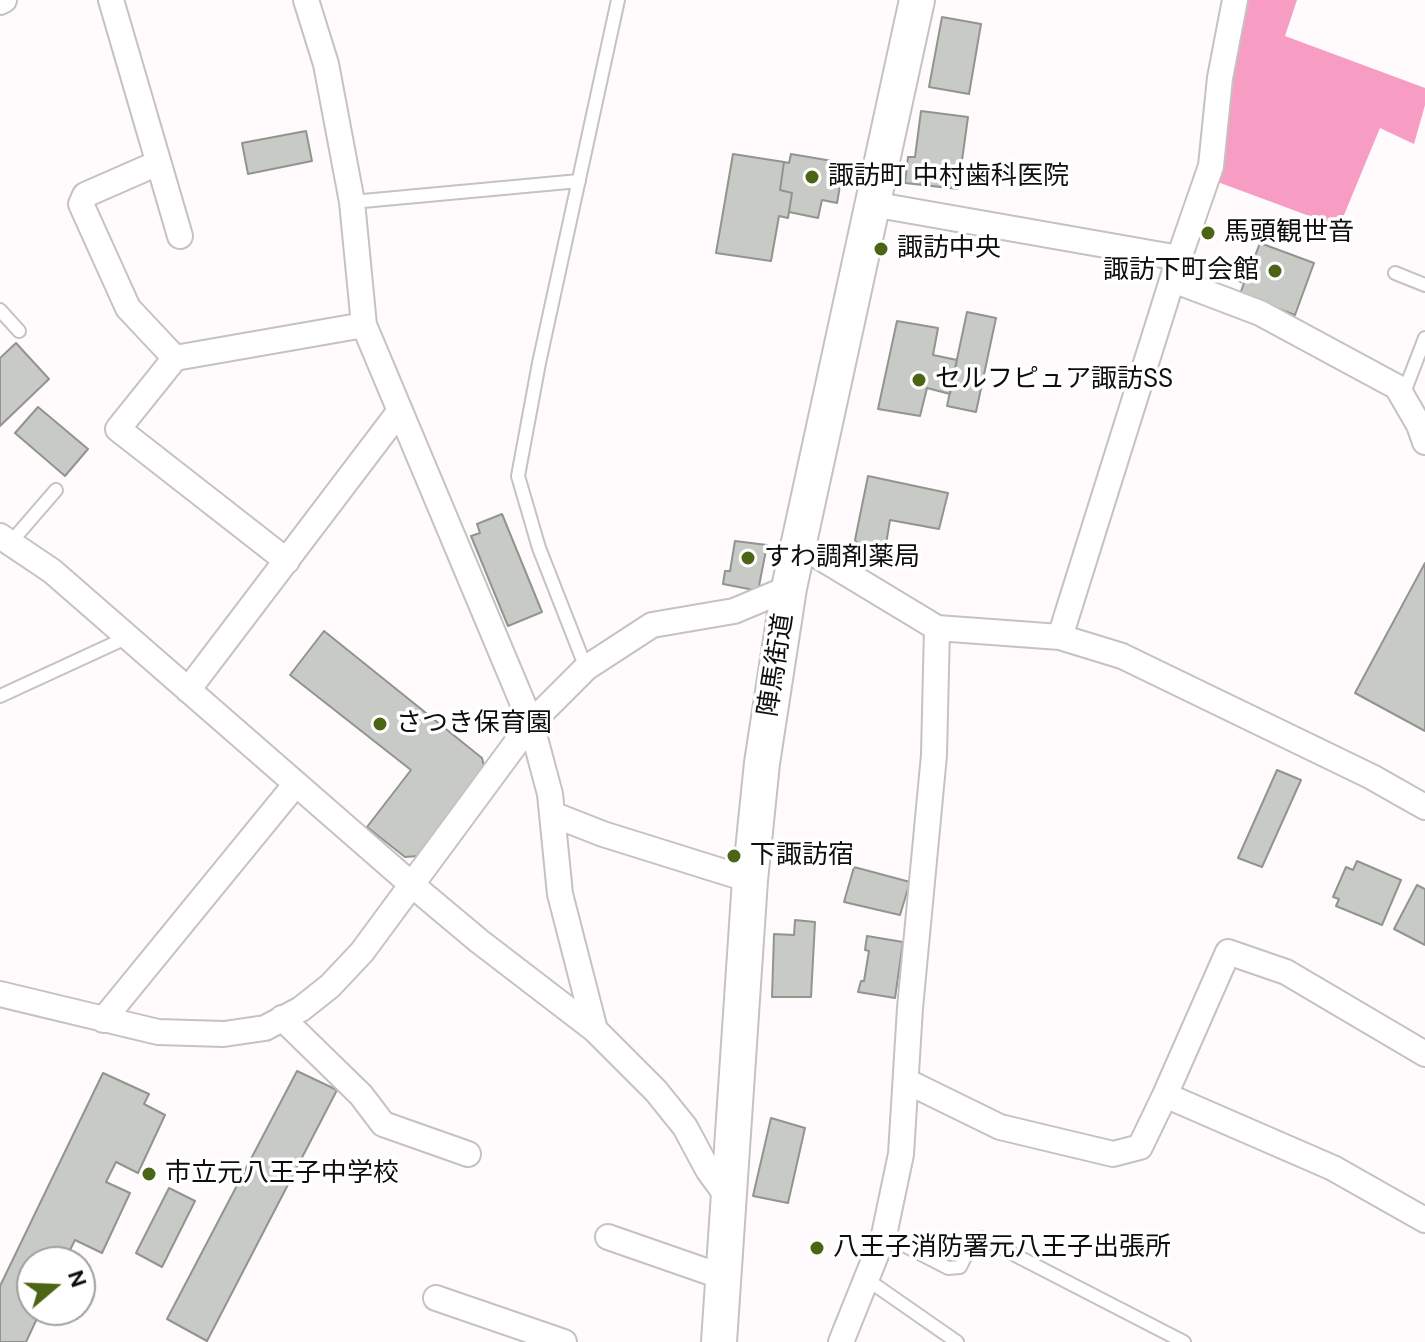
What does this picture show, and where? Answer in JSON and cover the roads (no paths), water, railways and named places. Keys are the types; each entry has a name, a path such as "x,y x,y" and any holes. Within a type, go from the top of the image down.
{"main road":[{"name":"陣馬街道","path":"719,1342 750,880 762,763 789,588 917,0"}],"street":[{"path":"111,0 180,236"},
{"path":"306,0 326,64 352,202 364,325 531,723 550,794 560,894 595,1030"},
{"path":"1060,637 1211,166 1220,78 1235,0"},
{"path":"158,163 85,195 81,204 128,308 175,358"},
{"path":"872,204 1176,269 1397,387 1425,442"},
{"path":"287,561 118,429 175,358 364,325"},
{"path":"188,690 399,412"},
{"path":"6,539 52,571 295,785 479,941 595,1030 656,1091 685,1127 708,1170 727,1196"},
{"path":"798,544 937,628 1060,637 1122,656 1372,777 1425,807"},
{"path":"0,994 158,1032 224,1034 265,1028 301,1009 330,986 351,963 531,723 586,668 652,625 734,611 789,588"},
{"path":"841,1342 884,1235 901,1154 934,755 937,628"},
{"path":"103,1020 295,785"},
{"path":"552,814 603,834 750,880"},
{"path":"906,1081 1000,1127 1113,1154 1140,1147 1228,952 1286,972 1425,1054"},
{"path":"282,1018 361,1095 383,1124 468,1154"},
{"path":"1165,1095 1333,1168 1425,1220"},
{"path":"608,1237 723,1277"},
{"path":"436,1298 564,1342"}],"lane":[{"path":"586,668 539,548 518,476 618,0"},
{"path":"352,202 579,181"},
{"path":"1395,273 1425,285"},
{"path":"0,310 19,331"},
{"path":"1403,395 1422,354 1425,338"},
{"path":"6,539 56,490"},
{"path":"0,696 128,637"},
{"path":"884,1235 948,1268 960,1267 973,1241 982,1238 1184,1342"},
{"path":"865,1278 957,1342"}],"place":[{"name":"諏訪町 中村歯科医院","path":"812,177"},
{"name":"馬頭観世音","path":"1208,233"},
{"name":"諏訪中央","path":"881,249"},
{"name":"諏訪下町会館","path":"1275,271"},
{"name":"セルフピュア諏訪SS","path":"919,380"},
{"name":"すわ調剤薬局","path":"748,558"},
{"name":"さつき保育園","path":"380,724"},
{"name":"下諏訪宿","path":"734,856"},
{"name":"市立元八王子中学校","path":"149,1174"},
{"name":"八王子消防署元八王子出張所","path":"817,1248"}]}
